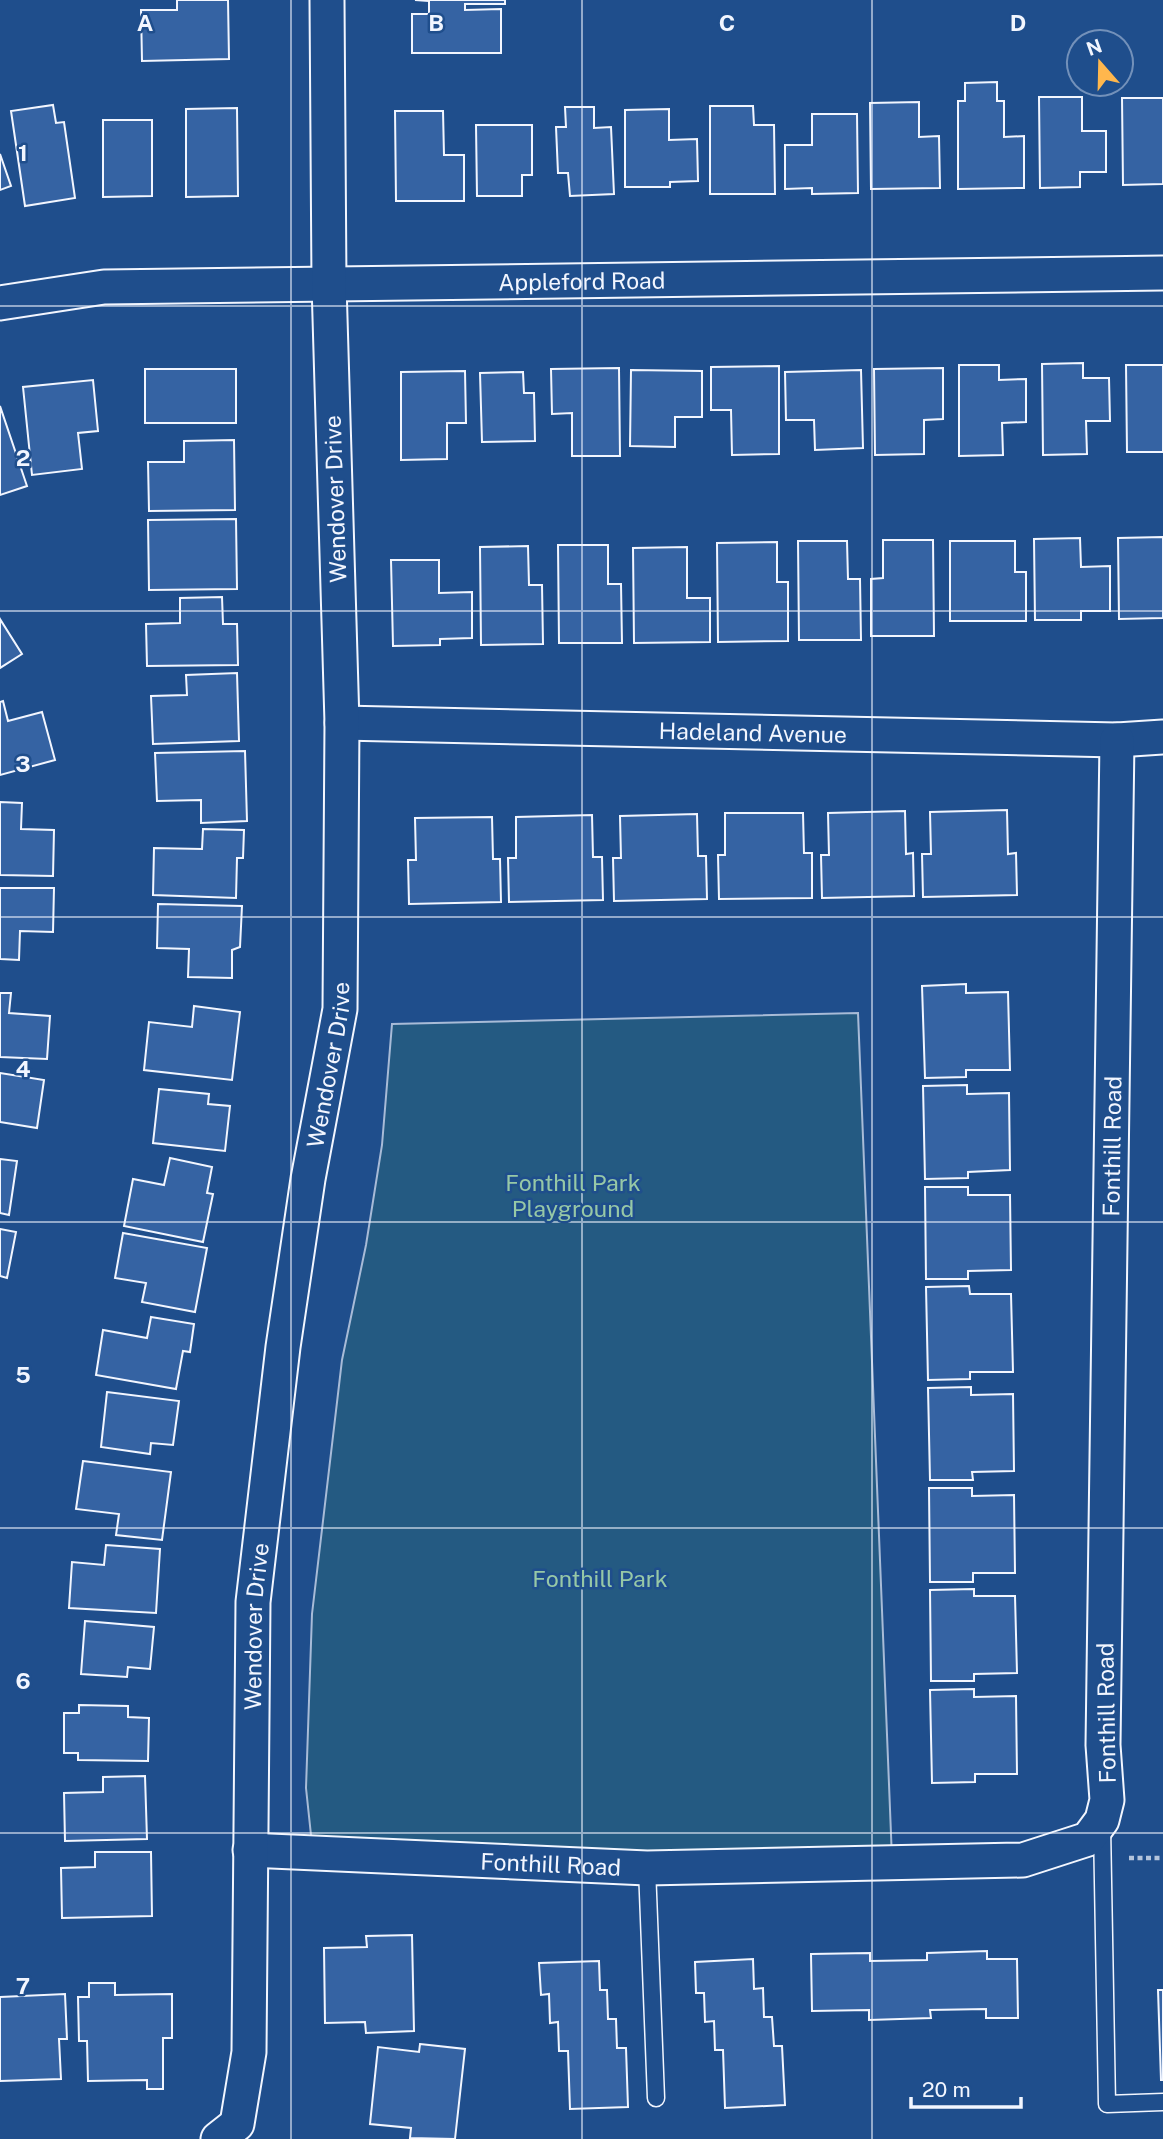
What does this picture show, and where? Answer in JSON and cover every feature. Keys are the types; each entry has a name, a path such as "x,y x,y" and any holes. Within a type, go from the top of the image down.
{"street":[{"name":"Wendover Drive","path":"227,2132 249,2052 253,1602 283,1347 308,1179 340,1009 342,723 329,284 327,0"},
{"name":"Appleford Road","path":"0,303 104,287 1163,273"},
{"name":"Hadeland Avenue","path":"342,723 1117,740 1163,737"},
{"name":"Fonthill Road","path":"250,1850 648,1868 1023,1860 1088,1839 1102,1820 1107,1801 1103,1745 1117,740"}],"lane":[{"path":"1102,1820 1107,2104 1163,2102"},
{"path":"648,1868 656,2098"}],"green space":[{"name":"Fonthill Park","path":"858,1013 892,1859 336,1858 311,1835 306,1788 312,1614 342,1360 366,1245 382,1145 392,1024"}],"building":[{"path":"177,0 228,0 229,59 142,61 141,10 177,10"},
{"path":"415,0 505,0 505,4 465,4 465,10 501,9 501,53 412,53 412,14 429,14 429,1"},
{"path":"997,82 997,101 1004,101 1004,137 1024,136 1024,188 958,189 958,101 965,101 965,83"},
{"path":"1039,97 1082,98 1082,131 1106,131 1106,172 1080,172 1080,187 1040,188"},
{"path":"1122,98 1163,98 1163,184 1123,185"},
{"path":"919,102 919,137 939,136 940,188 871,189 870,103"},
{"path":"53,105 56,123 64,122 75,198 25,206 11,111"},
{"path":"710,106 753,106 754,125 774,125 775,194 710,194"},
{"path":"565,107 594,107 594,128 611,127 614,194 570,196 568,173 558,173 556,127 566,127"},
{"path":"237,108 238,196 186,197 186,109"},
{"path":"669,109 669,140 697,139 698,181 670,182 670,187 625,187 625,110"},
{"path":"395,111 443,111 444,155 464,155 464,201 396,201"},
{"path":"812,114 857,114 858,193 812,194 812,188 785,189 785,145 812,145"},
{"path":"103,120 152,120 152,196 103,197"},
{"path":"476,125 532,125 532,175 522,175 522,196 477,196"},
{"path":"0,154 11,186 0,190"},
{"path":"1083,363 1083,378 1109,378 1110,421 1086,421 1087,454 1043,455 1042,364"},
{"path":"959,365 999,365 999,380 1026,379 1026,422 1002,423 1003,455 959,456"},
{"path":"1126,365 1163,365 1163,452 1127,452"},
{"path":"779,366 779,454 732,455 731,410 711,410 711,367"},
{"path":"619,368 620,456 572,456 572,413 552,414 551,369"},
{"path":"943,368 943,419 924,420 924,454 875,455 874,369"},
{"path":"145,369 236,369 236,423 145,423"},
{"path":"631,370 702,371 702,417 675,417 675,447 630,446"},
{"path":"861,370 863,448 815,450 814,420 786,420 785,372"},
{"path":"465,371 466,423 447,423 447,459 401,460 401,372"},
{"path":"523,372 524,393 534,393 535,441 482,442 480,373"},
{"path":"93,380 98,431 78,433 82,469 32,475 23,387"},
{"path":"0,406 27,486 0,495"},
{"path":"234,440 235,510 149,511 148,462 184,462 184,441"},
{"path":"236,519 237,589 149,590 148,520"},
{"path":"1163,537 1163,618 1119,619 1118,538"},
{"path":"1080,538 1081,567 1110,566 1110,611 1081,611 1081,620 1035,620 1034,539"},
{"path":"883,540 933,540 934,636 871,636 871,579 883,578"},
{"path":"798,541 847,541 848,579 860,579 861,640 799,640"},
{"path":"950,541 1015,541 1015,572 1026,572 1026,621 950,621"},
{"path":"777,542 777,582 788,582 788,641 718,642 717,543"},
{"path":"558,545 608,545 608,584 621,584 622,643 559,643"},
{"path":"528,546 529,585 542,585 543,644 481,645 480,547"},
{"path":"687,547 687,598 710,598 710,642 634,643 633,548"},
{"path":"391,560 439,560 439,593 472,592 472,638 440,639 440,645 393,646"},
{"path":"222,597 223,624 237,624 238,665 147,666 146,624 180,623 180,598"},
{"path":"0,619 22,654 0,668"},
{"path":"237,673 239,741 153,744 151,696 187,695 186,675"},
{"path":"3,701 8,721 42,712 55,760 0,775 0,702"},
{"path":"245,751 247,821 201,823 201,800 157,801 155,753"},
{"path":"0,802 22,803 21,829 54,830 53,876 0,875"},
{"path":"1007,810 1008,854 1016,853 1017,895 923,897 922,854 931,854 930,812"},
{"path":"905,811 906,854 913,853 914,896 822,898 821,855 829,855 828,813"},
{"path":"725,813 803,813 804,853 812,853 812,898 719,899 718,855 725,855"},
{"path":"697,814 698,856 706,856 707,899 614,901 613,858 621,858 620,816"},
{"path":"592,815 593,857 602,857 603,900 509,902 508,858 516,858 516,817"},
{"path":"492,817 493,859 500,859 501,902 409,904 408,860 416,860 415,818"},
{"path":"203,829 244,830 243,858 237,858 236,898 153,895 154,848 202,849"},
{"path":"0,888 54,888 53,932 20,931 19,960 0,959"},
{"path":"158,904 242,906 240,947 232,950 232,978 188,977 189,949 157,948"},
{"path":"966,984 966,993 1008,992 1010,1070 966,1070 966,1077 925,1078 922,986"},
{"path":"0,993 11,993 9,1013 50,1016 47,1059 0,1057"},
{"path":"194,1006 240,1012 232,1080 144,1070 149,1022 192,1027"},
{"path":"0,1073 44,1080 37,1128 0,1122"},
{"path":"967,1085 967,1094 1009,1093 1010,1170 968,1172 968,1178 925,1179 923,1086"},
{"path":"159,1089 209,1094 208,1104 230,1106 225,1151 153,1143"},
{"path":"170,1158 212,1167 207,1193 213,1194 203,1242 124,1226 133,1179 164,1185"},
{"path":"0,1159 17,1161 9,1215 0,1213"},
{"path":"925,1187 968,1187 968,1195 1010,1195 1011,1270 968,1271 968,1279 926,1279"},
{"path":"0,1229 16,1232 7,1278 0,1276"},
{"path":"123,1233 207,1248 195,1312 142,1302 146,1283 115,1278"},
{"path":"969,1286 970,1294 1011,1294 1013,1372 970,1372 970,1379 928,1380 926,1287"},
{"path":"151,1317 194,1324 190,1352 183,1351 176,1389 96,1375 103,1330 147,1338"},
{"path":"971,1387 971,1395 1013,1394 1014,1471 972,1472 973,1480 930,1480 928,1388"},
{"path":"107,1392 179,1401 173,1445 151,1443 150,1454 101,1447"},
{"path":"83,1461 171,1472 162,1540 116,1535 119,1514 76,1509"},
{"path":"929,1488 972,1488 972,1496 1014,1495 1015,1573 973,1573 973,1582 930,1582"},
{"path":"106,1545 160,1549 156,1613 69,1608 72,1562 104,1565"},
{"path":"974,1589 974,1596 1015,1596 1017,1673 974,1674 974,1681 931,1681 930,1590"},
{"path":"85,1621 154,1627 150,1669 128,1667 127,1677 81,1674"},
{"path":"974,1689 974,1697 1016,1696 1017,1774 975,1774 975,1782 932,1783 930,1690"},
{"path":"79,1705 128,1706 128,1717 149,1718 148,1761 78,1760 78,1753 64,1753 64,1713 79,1713"},
{"path":"145,1776 147,1839 65,1841 64,1793 103,1792 103,1777"},
{"path":"95,1852 151,1852 152,1916 62,1918 61,1868 95,1867"},
{"path":"412,1935 414,2031 366,2033 365,2022 325,2023 324,1948 367,1947 366,1936"},
{"path":"987,1951 987,1959 1017,1959 1018,2018 986,2018 986,2009 930,2010 931,2018 869,2020 869,2010 812,2011 811,1954 870,1953 870,1961 927,1960 927,1953"},
{"path":"753,1959 754,1989 763,1988 764,2017 772,2017 774,2046 782,2046 785,2105 725,2108 723,2050 715,2050 714,2021 705,2022 704,1993 696,1993 695,1962"},
{"path":"599,1961 600,1990 607,1990 608,2019 616,2019 617,2048 626,2048 628,2107 570,2109 568,2051 559,2051 558,2022 550,2023 549,1994 541,1995 539,1963"},
{"path":"89,1983 115,1983 115,1995 172,1994 172,2038 163,2038 163,2089 147,2089 147,2080 88,2081 87,2041 79,2041 78,1997 89,1997"},
{"path":"1158,1990 1163,1990 1163,2080 1161,2080"},
{"path":"65,1994 67,2039 59,2039 61,2079 0,2081 0,1997"},
{"path":"420,2044 465,2049 455,2139 410,2138 411,2128 370,2124 378,2047 419,2052"}],"park label":[{"name":"Fonthill Park Playground","path":"573,1195"}]}
